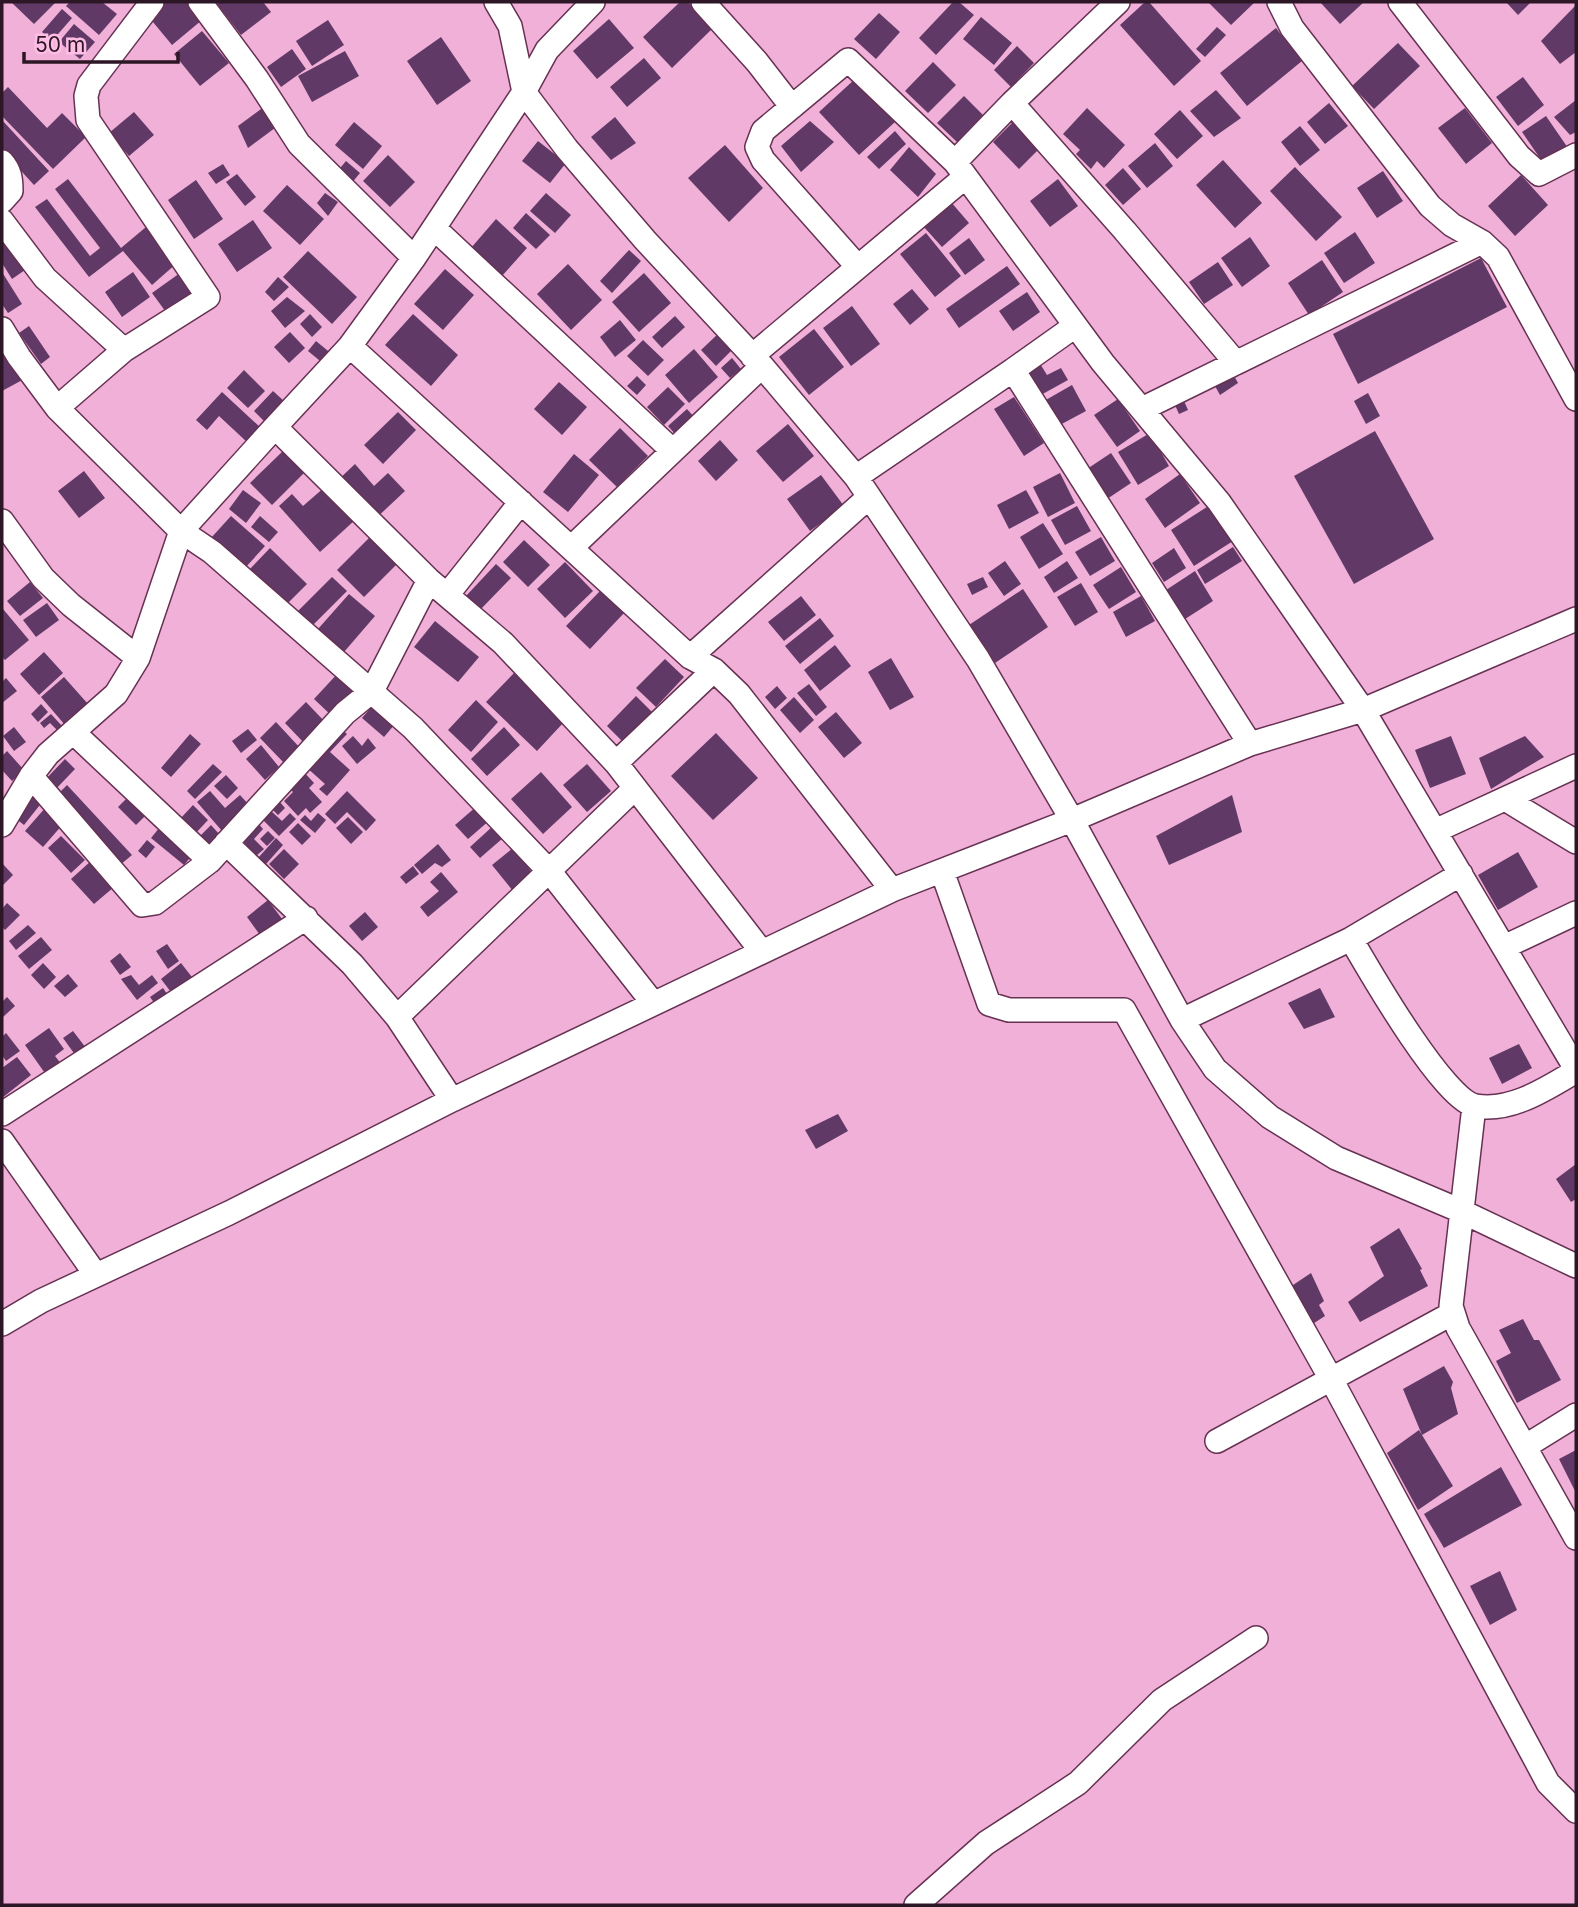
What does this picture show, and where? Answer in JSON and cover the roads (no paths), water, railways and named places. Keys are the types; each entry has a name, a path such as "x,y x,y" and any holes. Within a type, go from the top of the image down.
{"street":[{"path":"57,408 124,350 208,297 88,120 86,96 89,85 152,2"},
{"path":"200,2 257,79 299,144 414,258"},
{"path":"496,2 510,26 524,92 645,240 757,361 856,477 978,659 1072,820 1182,1020 1215,1069 1270,1117 1336,1158 1461,1211 1576,1266"},
{"path":"2,825 31,776 48,754 116,694 138,658 181,531 350,346 434,228 524,92 547,50 593,2"},
{"path":"703,2 757,62 792,107"},
{"path":"571,548 673,451 757,361 959,170 1012,103 1118,2"},
{"path":"1279,2 1292,28 1430,206 1452,225 1482,242 1497,257 1576,399"},
{"path":"1400,2 1520,156 1539,174 1576,155"},
{"path":"858,267 763,160 757,147 763,131 848,61 959,170 1075,326 1219,502 1363,710 1576,1070 1530,1097 1497,1106 1474,1106 1453,1091 1402,1025 1351,939"},
{"path":"1012,103 1236,363"},
{"path":"2,162 8,169 11,191 2,201"},
{"path":"2,221 45,278 124,350"},
{"path":"434,228 673,451"},
{"path":"1142,409 1482,242"},
{"path":"856,477 1075,326"},
{"path":"2,329 57,408 181,531 212,552 413,728 550,872 653,1003"},
{"path":"350,346 691,657 714,670 739,694 892,890"},
{"path":"1013,370 1250,744"},
{"path":"275,427 429,580 503,643 616,763 762,952"},
{"path":"691,657 869,497"},
{"path":"447,595 521,502"},
{"path":"2,521 43,578 71,606 138,658"},
{"path":"31,776 142,905 155,903 210,861 345,713 372,691 429,580"},
{"path":"2,1324 41,1301 229,1213 452,1100 892,890 1072,820 1250,744 1363,710 1576,619"},
{"path":"616,763 714,670"},
{"path":"73,732 210,861"},
{"path":"1435,831 1576,766"},
{"path":"397,1017 635,788"},
{"path":"1506,799 1576,842"},
{"path":"226,843 352,964 397,1017 452,1100"},
{"path":"942,870 989,1004 1009,1010 1124,1010 1331,1379 1548,1783 1576,1811"},
{"path":"1182,1020 1351,939 1461,874"},
{"path":"1504,947 1576,912"},
{"path":"2,1114 306,918"},
{"path":"1474,1106 1451,1289 1453,1313 1458,1328 1576,1538"},
{"path":"2,1141 96,1275"},
{"path":"1217,1441 1453,1313"},
{"path":"1525,1446 1576,1415"},
{"path":"916,1905 986,1843 1078,1783 1162,1700 1256,1637"}]}
